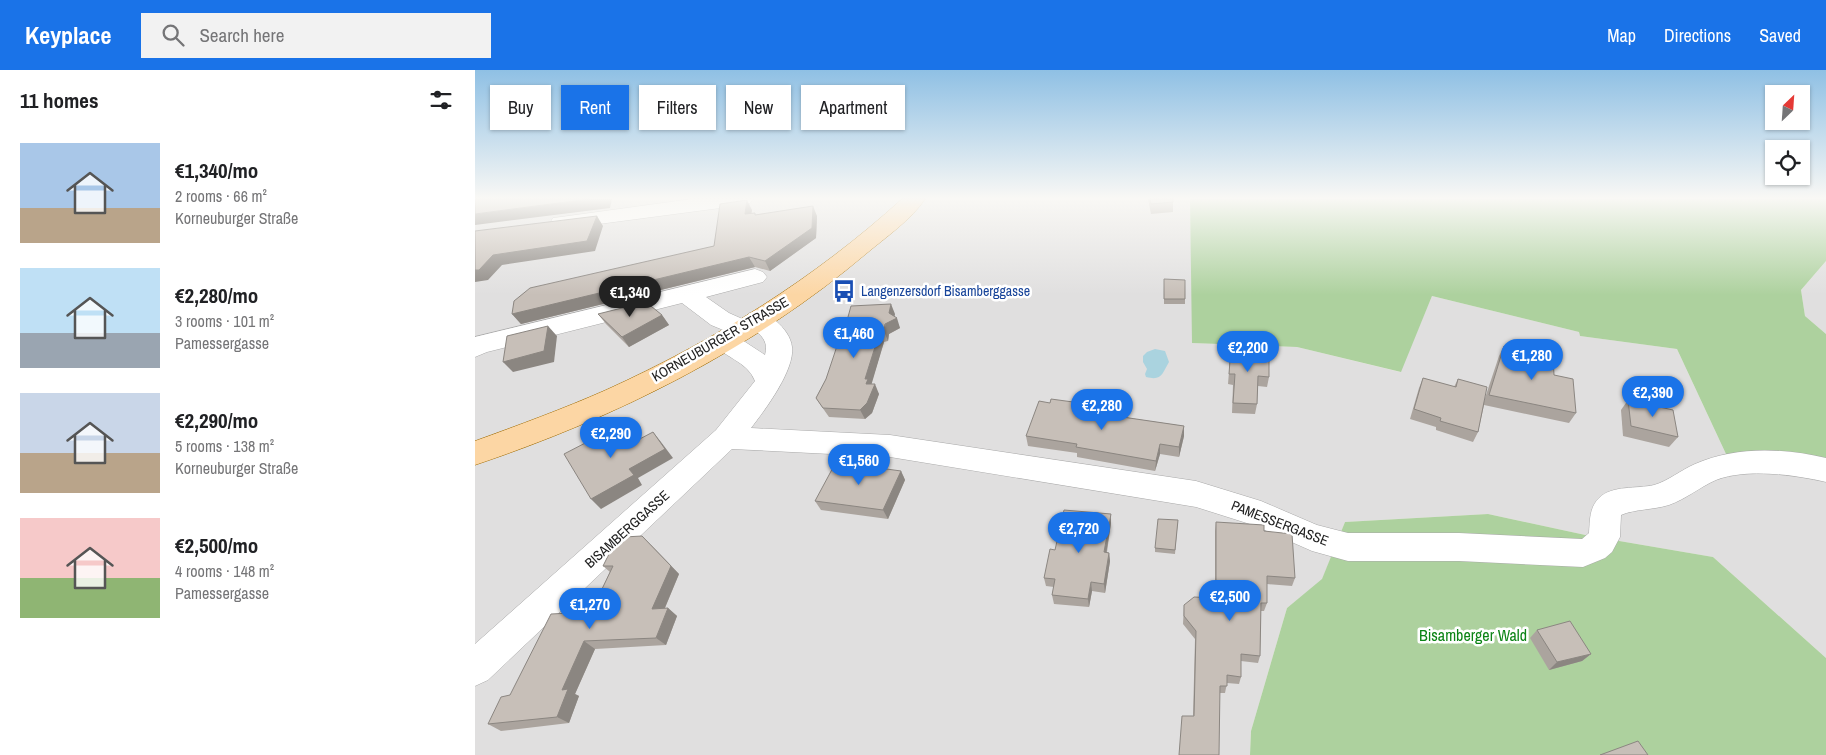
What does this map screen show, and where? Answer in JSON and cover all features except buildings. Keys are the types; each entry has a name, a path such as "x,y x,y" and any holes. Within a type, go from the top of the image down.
{"main road":[{"name":"KORNEUBURGER STRASSE","path":"475,453 614,398 687,362 742,330 858,250 880,231"}],"street":[{"path":"475,348 479,345 755,277"},
{"path":"686,294 720,319 742,330 749,356 761,367 768,381"},
{"name":"BISAMBERGGASSE","path":"475,668 727,438 748,415 775,369 780,346 777,338 742,330"},
{"name":"PAMESSERGASSE","path":"727,438 890,446 1196,494 1261,514 1312,537 1348,548 1459,547 1583,553 1600,545 1604,536 1606,510 1612,503 1654,497 1683,486 1707,472 1735,465 1791,464 1826,470"}],"shaded area":[{"path":"475,231 1191,231 1193,343 1297,347 1400,372 1432,296 1579,332 1580,336 1677,349 1726,454 1826,471 1826,658 1713,557 1590,536 1488,514 1345,522 1322,580 1287,608 1251,731 1250,755 475,755"},
{"path":"1826,261 1826,334 1805,316 1801,290"}],"green space":[{"path":"1190,231 1826,231 1826,261 1801,290 1805,316 1826,334 1826,471 1726,454 1677,349 1580,336 1579,332 1432,296 1401,372 1297,347 1192,343"},
{"name":"Bisamberger Wald","path":"1488,514 1590,536 1713,557 1826,658 1826,755 1250,755 1251,731 1287,608 1322,579 1345,522"}],"water":[{"path":"1155,349 1165,351 1169,362 1161,376 1155,378 1146,377 1147,369 1143,362 1143,356"}],"place":[{"name":"Langenzersdorf Bisamberggasse","path":"844,291"}]}
